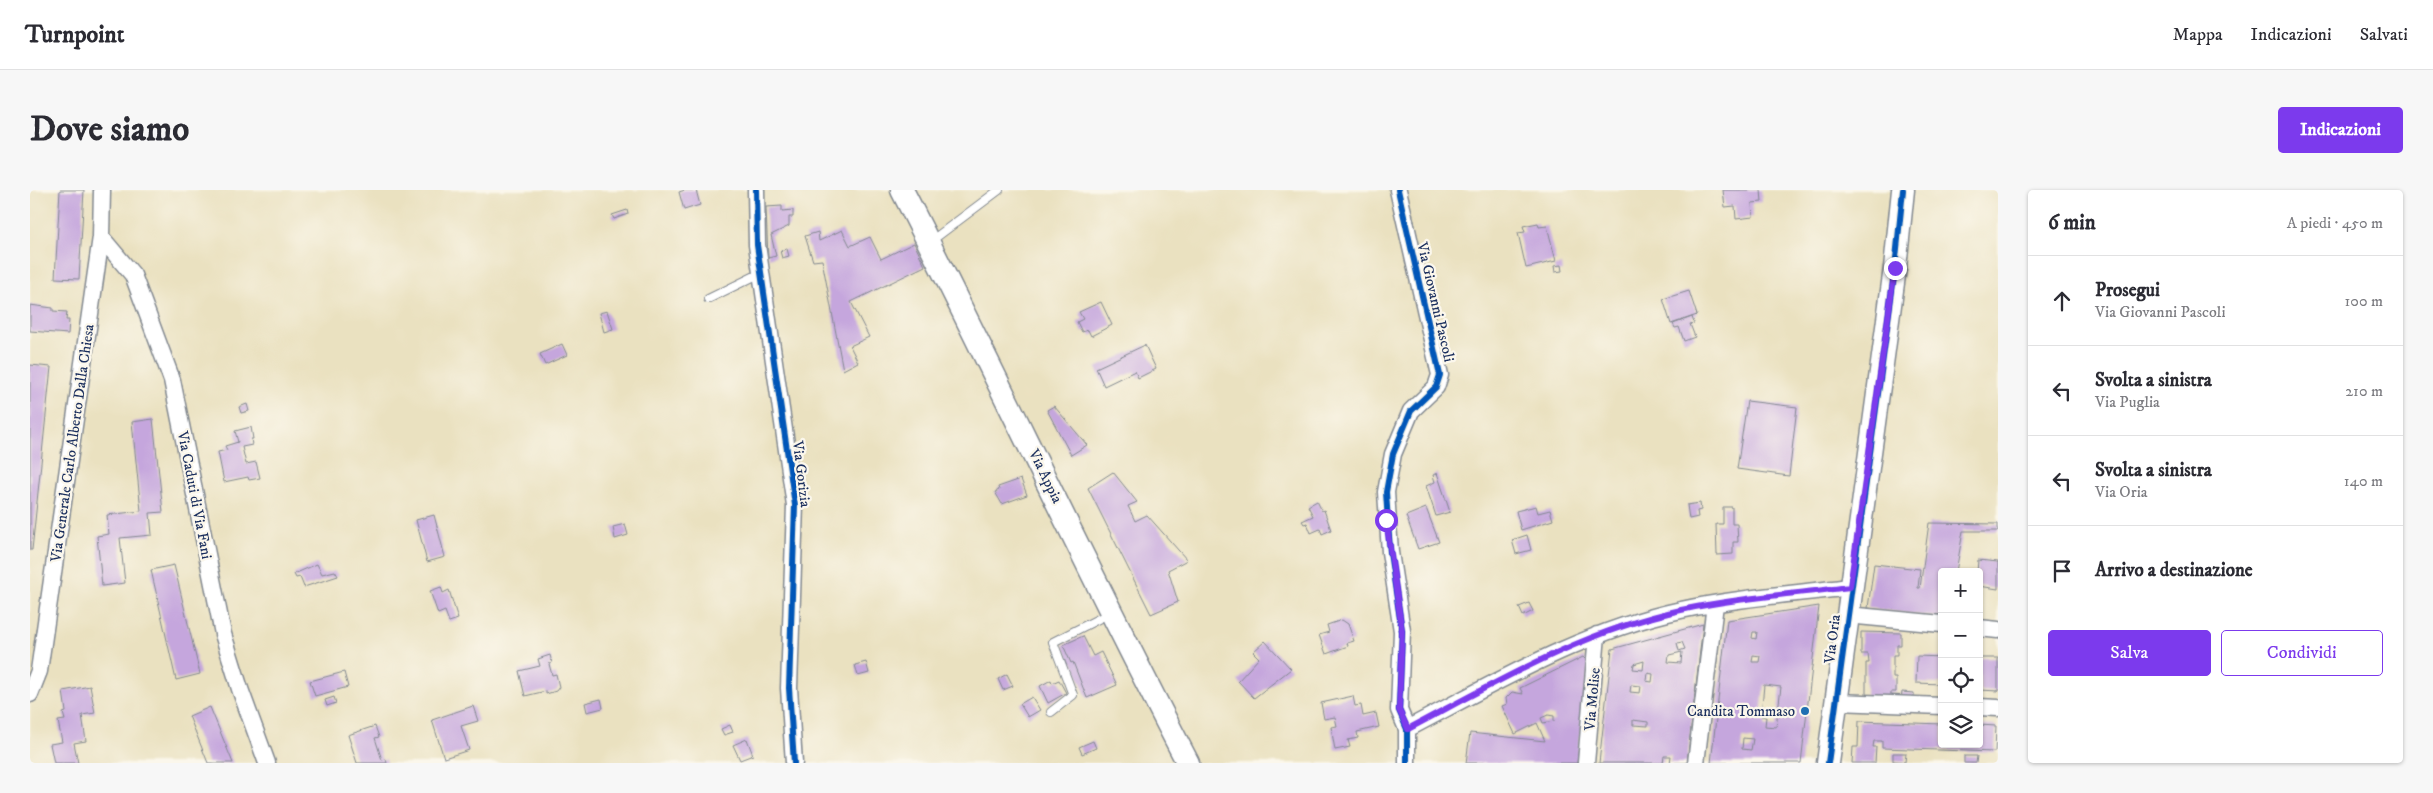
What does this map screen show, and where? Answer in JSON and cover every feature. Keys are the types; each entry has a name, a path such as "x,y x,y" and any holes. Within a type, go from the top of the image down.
{"main road":[{"name":"Via Appia","path":"902,190 987,355 1188,763"},
{"name":"Via Oria","path":"1828,763 1850,587 1895,268 1903,190"}],"street":[{"name":"Via Generale Carlo Alberto Dalla Chiesa","path":"30,694 39,671 101,237 102,190"},
{"name":"Via Gorizia","path":"756,190 757,245 795,505 789,688 794,763"},
{"name":"Via Giovanni Pascoli","path":"1398,190 1440,375 1436,387 1411,411 1393,454 1386,492 1390,552 1402,631 1399,710 1408,729 1407,763"},
{"name":"Via Caduti di Via Fani","path":"101,237 133,275 172,380 223,634 240,689 267,763"},
{"path":"1408,729 1520,669 1597,635 1680,610 1850,587"},
{"path":"1696,763 1715,604"},
{"path":"1847,615 1938,624"},
{"path":"1983,628 1998,630"},
{"name":"Via Molise","path":"1586,763 1597,635"},
{"path":"1837,702 1938,706"},
{"path":"1983,707 1998,708"}],"lane":[{"path":"929,242 999,190"},
{"path":"708,299 761,273"},
{"path":"1050,712 1073,695 1053,642 1112,612"}],"building":[{"path":"60,190 84,190 79,279 55,278"},
{"path":"696,190 700,205 684,210 679,192"},
{"path":"1723,190 1761,190 1762,202 1752,203 1753,217 1736,219 1735,206 1725,207"},
{"path":"782,206 782,211 793,210 793,217 789,217 789,226 771,235 776,256 768,258 766,207"},
{"path":"627,210 628,214 614,219 612,215"},
{"path":"1538,223 1539,227 1547,226 1556,261 1526,268 1518,233 1525,232 1523,226"},
{"path":"842,230 850,246 870,237 881,259 914,243 925,266 851,302 869,337 850,346 858,362 843,370 822,260 813,261 805,236 818,232 819,241"},
{"path":"787,249 789,256 782,258 780,251"},
{"path":"1561,265 1562,271 1555,272 1554,266"},
{"path":"1689,291 1697,315 1671,324 1663,299"},
{"path":"1101,302 1112,325 1091,336 1088,330 1082,332 1077,322 1083,319 1079,312"},
{"path":"30,305 53,308 53,311 67,312 66,320 69,320 68,334 30,331"},
{"path":"607,311 613,329 604,332 599,313"},
{"path":"1692,317 1694,323 1690,324 1695,337 1684,341 1679,327 1675,328 1673,324"},
{"path":"562,344 567,355 545,365 540,354"},
{"path":"1145,345 1156,369 1138,378 1135,371 1104,386 1096,368"},
{"path":"30,365 51,367 32,550 30,550"},
{"path":"1747,401 1797,407 1789,476 1737,469"},
{"path":"247,404 249,411 241,413 239,407"},
{"path":"1054,406 1087,445 1071,455 1047,410"},
{"path":"153,419 163,512 150,513 152,535 120,538 125,583 102,586 97,536 109,534 107,515 141,511 132,422"},
{"path":"251,427 252,445 242,447 246,464 256,462 260,478 249,480 248,477 224,482 218,452 227,450 225,446 238,442 235,431"},
{"path":"1113,472 1137,502 1128,506 1135,521 1147,515 1187,560 1168,570 1178,602 1151,614 1088,488"},
{"path":"1437,473 1450,512 1436,516 1426,486 1435,482 1433,475"},
{"path":"1021,479 1027,495 1002,504 995,492 999,490 998,487"},
{"path":"1317,501 1322,511 1324,510 1331,530 1322,534 1320,529 1311,533 1307,523 1304,524 1302,521 1313,516 1308,506"},
{"path":"1700,503 1701,510 1697,511 1698,517 1689,519 1687,505"},
{"path":"1536,506 1538,513 1550,510 1553,520 1521,530 1516,511"},
{"path":"1723,507 1732,507 1732,524 1737,524 1738,542 1733,542 1733,554 1717,555 1716,524 1723,524"},
{"path":"1426,508 1439,542 1418,549 1406,516"},
{"path":"434,515 445,557 427,562 416,520"},
{"path":"1929,523 1998,524 1998,531 1963,531 1957,568 1938,568 1938,617 1868,608 1874,564 1920,569 1918,588 1920,588"},
{"path":"625,524 628,535 615,539 613,527"},
{"path":"1527,535 1531,550 1516,554 1512,540"},
{"path":"1978,560 1998,562 1998,589 1983,587 1983,568 1977,568"},
{"path":"317,564 322,574 335,571 338,576 304,587 300,577 296,578 294,574"},
{"path":"174,565 200,674 176,680 151,570"},
{"path":"441,587 443,593 449,590 458,619 449,622 445,611 438,614 430,591"},
{"path":"1529,603 1533,611 1523,616 1519,607"},
{"path":"1819,606 1801,763 1711,763 1727,620","holes":["1753,632 1757,632 1756,639 1752,638","1753,655 1760,656 1759,662 1752,662","1764,685 1781,687 1776,727 1765,726 1766,717 1761,716","1743,738 1753,739 1751,750 1742,749"]},
{"path":"1342,620 1348,624 1354,641 1347,643 1348,646 1326,654 1319,635 1329,632 1327,625"},
{"path":"1703,624 1687,763 1670,763 1671,756 1664,756 1663,763 1599,763 1612,649","holes":["1682,642 1685,649 1679,651 1677,643","1682,652 1681,663 1668,662 1669,655","1644,661 1643,670 1633,669 1634,664","1647,673 1653,674 1652,682 1646,681","1631,685 1641,686 1640,693 1630,692","1633,720 1648,722 1648,726 1633,725"]},
{"path":"1861,632 1901,633 1901,645 1897,645 1897,655 1893,655 1893,678 1896,678 1896,692 1891,692 1891,700 1866,700 1866,663 1869,663 1868,654 1861,654"},
{"path":"1083,636 1093,656 1101,652 1117,685 1087,698 1073,662 1071,663 1063,645"},
{"path":"1265,641 1291,669 1254,698 1238,681 1259,658 1253,652"},
{"path":"550,655 552,663 549,664 552,675 556,674 559,687 556,691 546,694 546,691 525,696 519,671 540,666 538,659"},
{"path":"1917,656 1938,657 1938,684 1916,683"},
{"path":"1583,657 1589,663 1577,763 1466,763 1470,733 1545,741 1537,723 1515,734 1502,706 1507,704 1506,698 1512,692 1523,694 1520,688","holes":["1548,715 1554,716 1554,721 1543,723 1541,718"]},
{"path":"1983,658 1998,658 1998,691 1983,690"},
{"path":"866,662 869,673 858,676 855,665"},
{"path":"344,672 348,687 315,696 310,681"},
{"path":"1007,674 1013,686 1003,690 998,679"},
{"path":"1051,680 1052,683 1059,680 1066,693 1048,703 1040,686"},
{"path":"90,686 95,713 82,715 86,741 74,743 78,763 54,763 50,744 62,742 58,721 65,720 63,713 66,712 63,691"},
{"path":"1902,692 1914,693 1914,700 1901,700"},
{"path":"1353,696 1355,706 1361,705 1363,716 1376,713 1379,727 1357,732 1358,738 1348,740 1350,747 1335,750 1331,727 1337,726 1335,717 1324,719 1321,703"},
{"path":"334,697 336,703 327,706 325,700"},
{"path":"1032,697 1040,710 1028,717 1020,704"},
{"path":"601,699 603,708 587,712 585,703"},
{"path":"473,706 478,721 461,726 469,750 444,758 432,720"},
{"path":"210,707 233,763 208,763 189,716"},
{"path":"1859,721 1938,724 1938,748 1983,748 1983,725 1996,726 1995,752 1882,748 1882,741 1874,741 1873,747 1876,747 1875,763 1852,763 1853,747 1858,747"},
{"path":"730,725 733,732 724,735 721,729"},
{"path":"375,726 379,737 375,738 382,760 386,759 387,763 357,763 348,735"},
{"path":"747,739 753,755 740,760 733,745"},
{"path":"1093,741 1096,748 1082,754 1079,747"},
{"path":"1893,753 1906,753 1905,762 1893,761"},
{"path":"1964,756 1977,756 1976,763 1964,763"}],"cycle path":[{"path":"756,190 757,245 795,505 789,688 794,763"},
{"path":"1398,190 1440,375 1436,387 1411,411 1393,454 1386,492 1390,552 1402,631 1399,710 1407,729 1407,763"},
{"path":"1828,763 1895,268 1903,190"}],"place":[{"name":"Candita Tommaso","path":"1805,711"}],"route":[{"path":"1386,520 1402,631 1399,710 1408,729 1520,669 1597,635 1680,610 1850,587 1895,268"}]}
